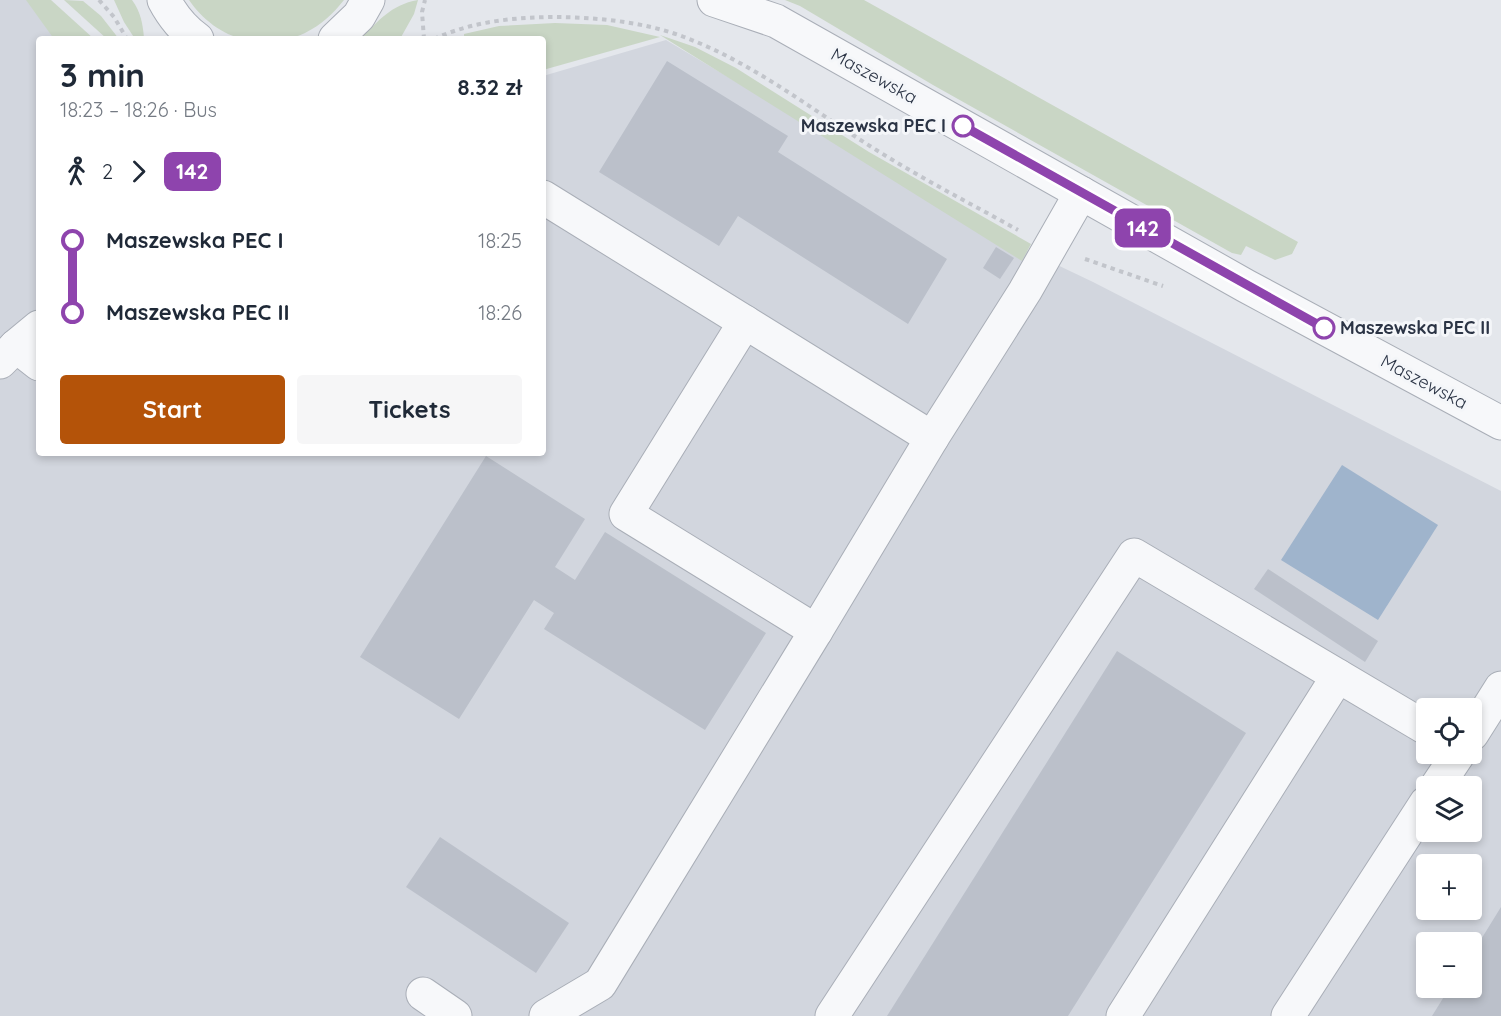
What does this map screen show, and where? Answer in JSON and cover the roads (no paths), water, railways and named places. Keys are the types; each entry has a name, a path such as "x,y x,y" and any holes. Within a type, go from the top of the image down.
{"street":[{"path":"338,36 359,16 368,0"},
{"name":"Maszewska","path":"714,0 776,21 1256,292 1501,423"},
{"path":"167,17 192,36"},
{"path":"546,1016 600,984 932,438 1025,291 1081,193"},
{"path":"546,199 932,438"},
{"path":"745,322 626,514 816,631"},
{"path":"832,1016 1134,555 1416,722"},
{"path":"1123,1016 1338,676"},
{"path":"1482,718 1501,688"},
{"path":"1288,1016 1416,818"},
{"path":"423,994 455,1016"}],"water":[{"path":"1342,465 1438,525 1378,620 1281,560"}],"place":[{"name":"Maszewska PEC I","path":"963,126"},
{"name":"Maszewska PEC II","path":"1324,328"}]}
